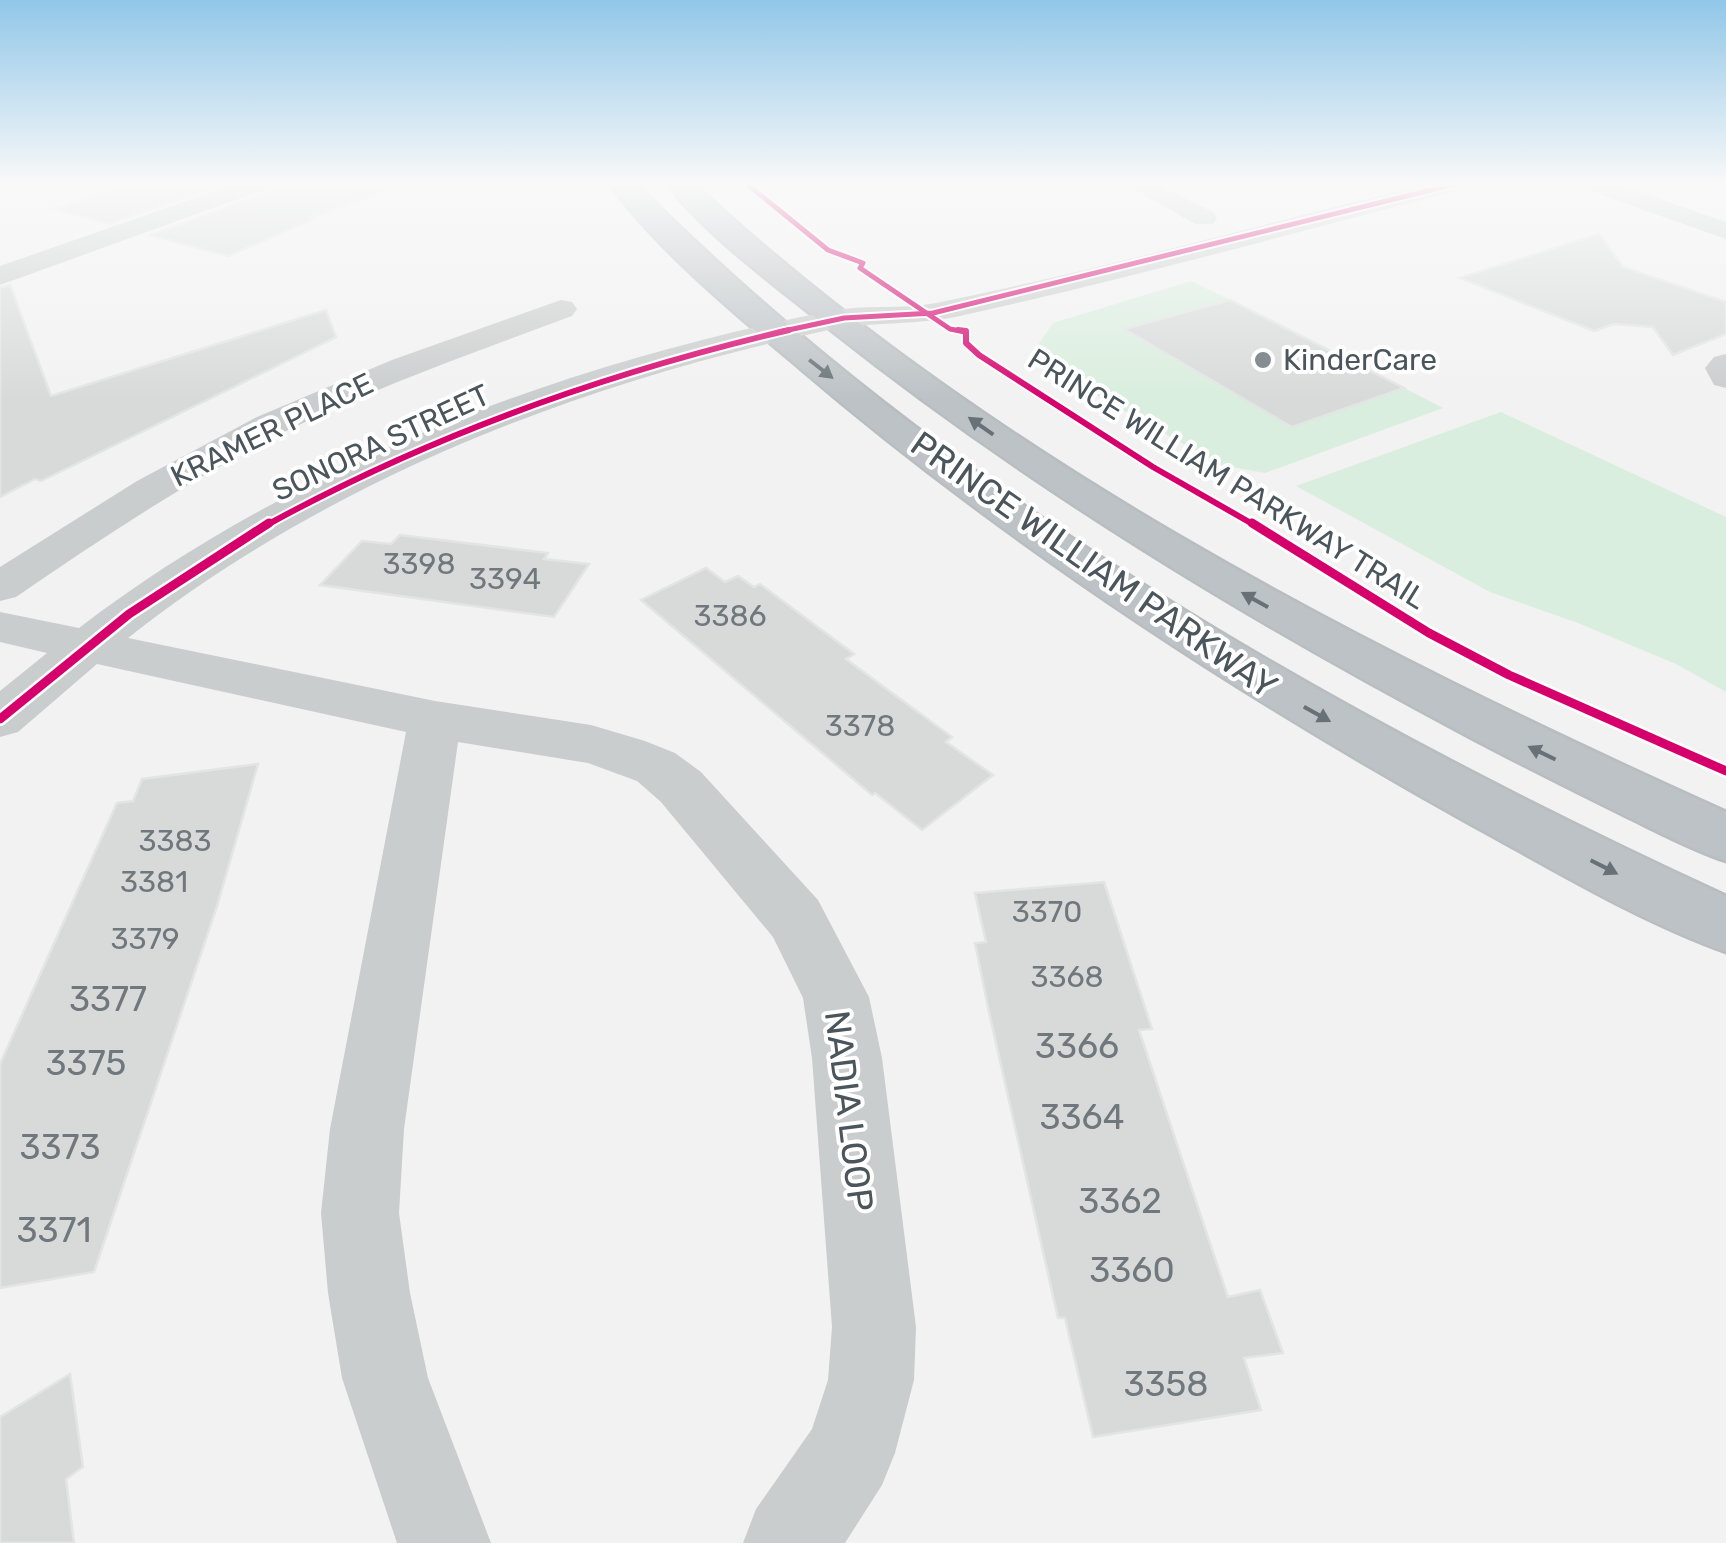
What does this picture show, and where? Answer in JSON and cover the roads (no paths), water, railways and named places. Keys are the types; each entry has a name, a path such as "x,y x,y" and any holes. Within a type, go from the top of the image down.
{"highway":[{"name":"PRINCE WILLIAM PARKWAY","path":"689,256 777,334 1046,540 1145,609 1286,697 1424,774 1726,925"},
{"name":"PRINCE WILLIAM PARKWAY","path":"759,256 836,319 1055,477 1207,573 1386,674 1537,751 1726,838"}],"street":[{"path":"0,276 56,256"},
{"path":"836,319 928,314 1163,256"},
{"path":"836,319 891,289 924,282"},
{"name":"KRAMER PLACE","path":"0,588 134,499 244,438 372,380 562,309"},
{"name":"SONORA STREET","path":"0,719 84,647 174,582 278,517 427,443 542,398 836,319"},
{"path":"1726,364 1722,368 1726,378"},
{"name":"NADIA LOOP","path":"0,627 435,720 590,744 656,767 680,787 796,919 836,998 847,1058 874,1328 871,1380 850,1453 790,1543"},
{"path":"435,720 368,1129 360,1213 369,1293 385,1378 444,1543"}],"place":[{"name":"KinderCare","path":"1263,360"}]}
